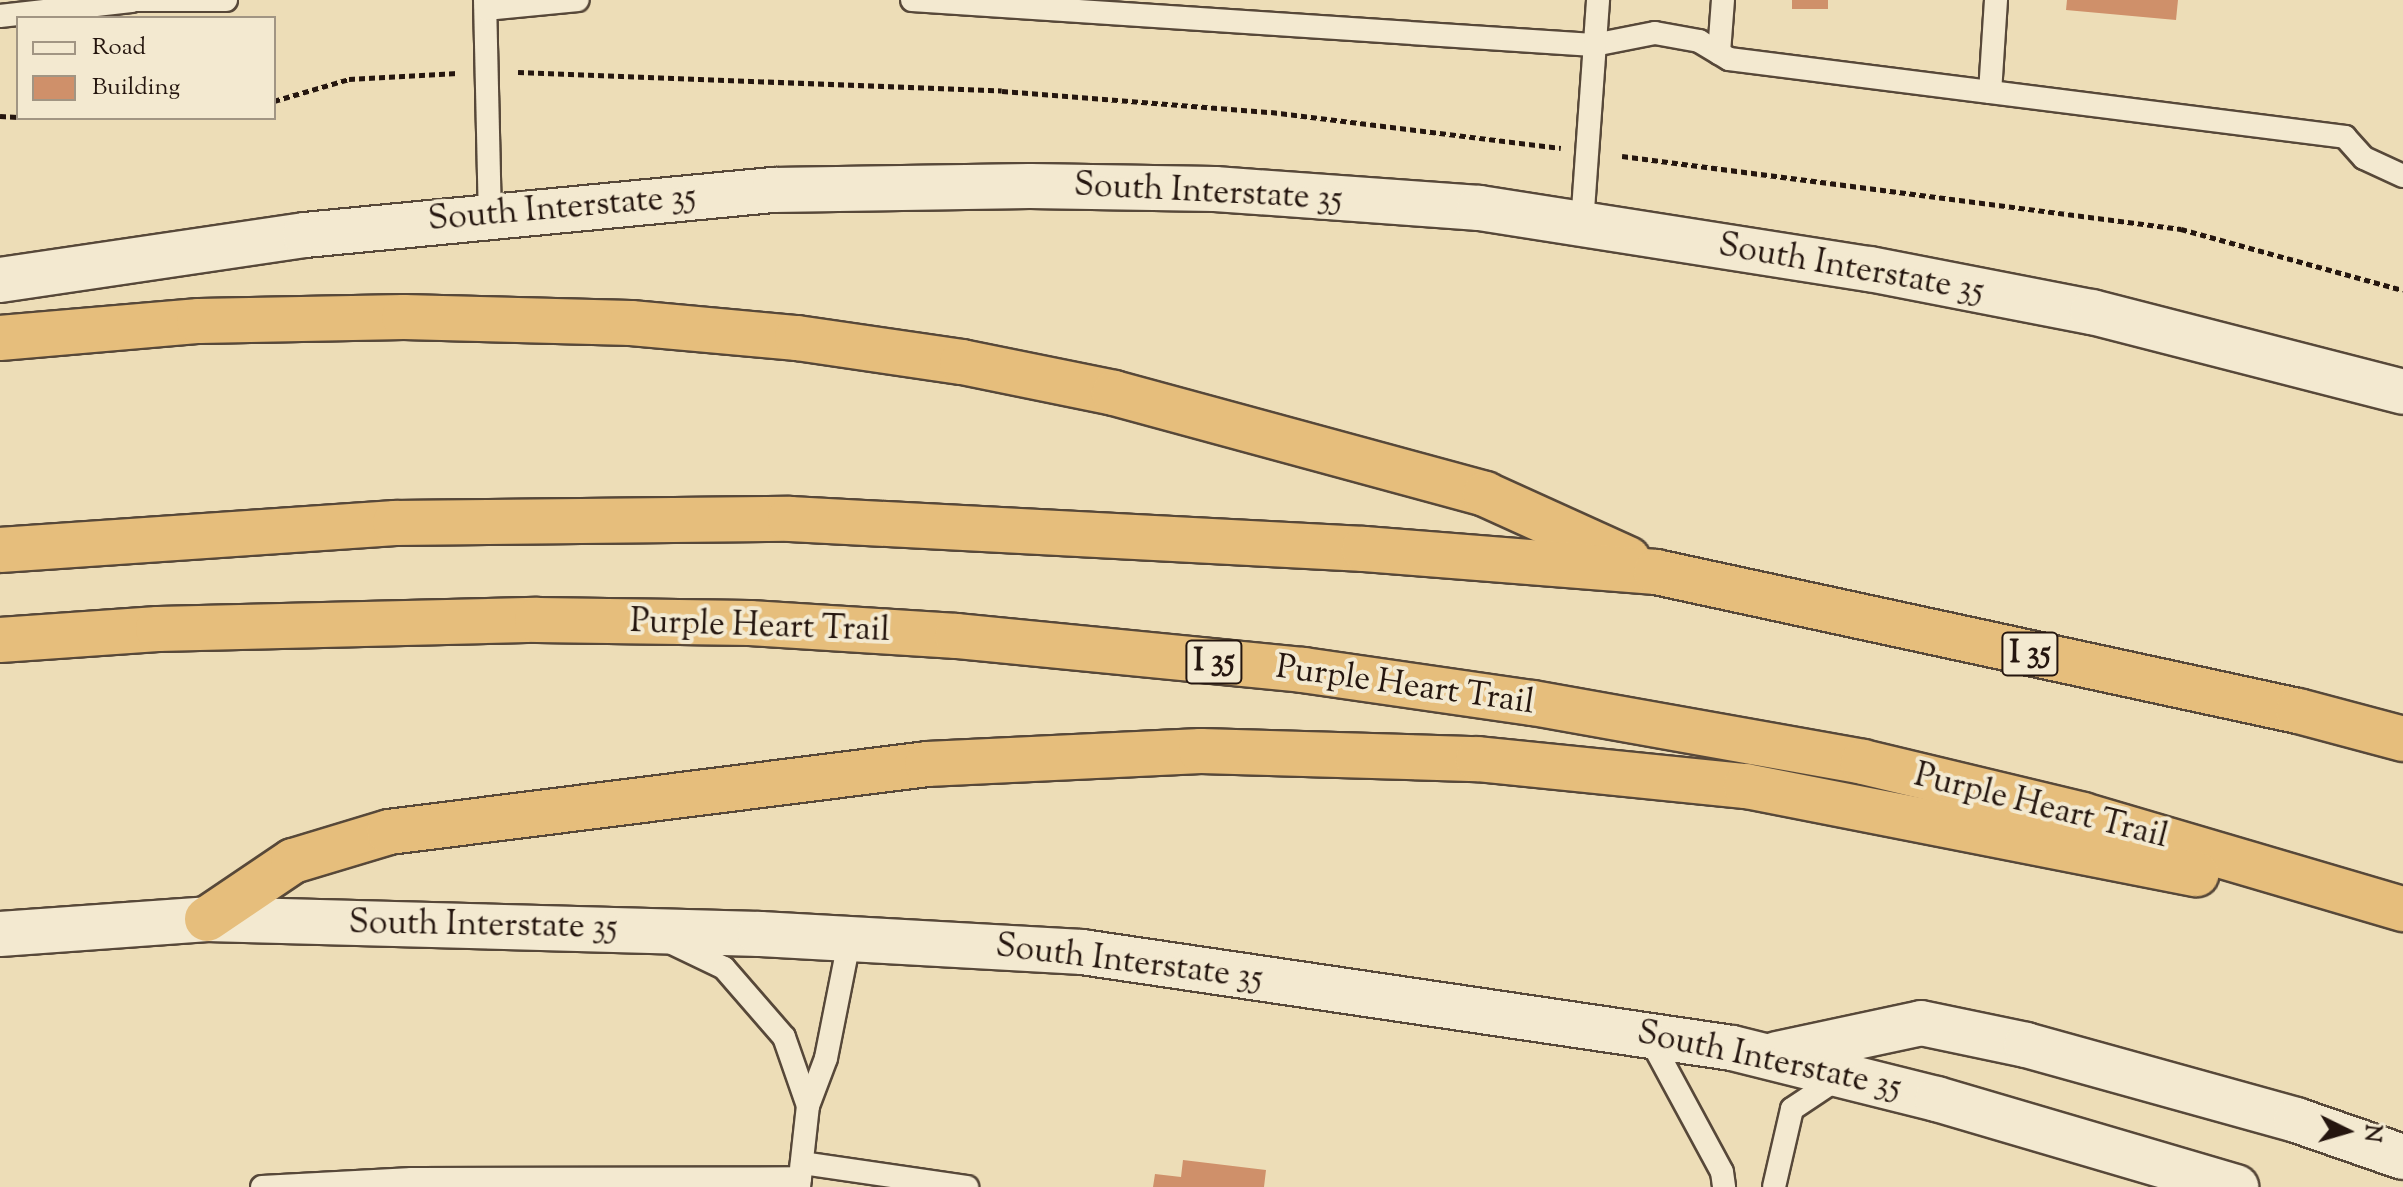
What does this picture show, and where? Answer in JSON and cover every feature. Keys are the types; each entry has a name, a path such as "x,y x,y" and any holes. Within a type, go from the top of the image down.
{"highway":[{"path":"0,338 199,321 404,317 631,323 797,338 962,362 1159,405 1485,494 1656,572"},
{"name":"I 35","path":"0,550 395,523 790,519 1364,549 1656,572 2298,711 2403,739"},
{"name":"Purple Heart Trail","path":"0,640 206,627 537,620 750,623 957,636 1303,670 1533,703 1863,762 2083,815 2403,912"},
{"path":"207,919 293,861 389,832 927,764 1201,751 1478,759 1746,786 2403,912"}],"main road":[{"name":"South Interstate 35","path":"0,280 490,214 774,190 1030,186 1215,189 1479,208 1870,269 2092,312 2403,392"},
{"name":"South Interstate 35","path":"0,934 207,919 850,937 1082,952 1647,1033 1767,1056 2236,1187"},
{"path":"1767,1056 1921,1023 2040,1048 2296,1120 2403,1157"}],"lane":[{"path":"9,10 131,1 226,0"},
{"path":"490,214 485,5 578,0"},
{"path":"912,0 1594,45 1655,33 1699,41 1729,59 2345,137 2364,158 2403,176"},
{"path":"1582,224 1598,0"},
{"path":"1719,53 1723,0"},
{"path":"1990,92 1996,0"},
{"path":"648,930 724,968 784,1037 808,1106"},
{"path":"800,1176 808,1106 826,1058 850,937"},
{"path":"1647,1033 1683,1092 1722,1172 1724,1187"},
{"path":"1774,1187 1792,1109 1843,1075"},
{"path":"262,1187 800,1176 967,1187"}],"path":[{"path":"518,72 1002,91 1271,112 1562,148"},
{"path":"276,100 349,79 460,73"},
{"path":"1622,156 2181,229 2403,290"}],"building":[{"path":"1792,0 1828,0 1828,9 1792,9"},
{"path":"2067,0 2178,0 2176,20 2066,10"},
{"path":"1183,1160 1266,1170 1264,1187 1153,1187 1155,1174 1181,1177"}]}
